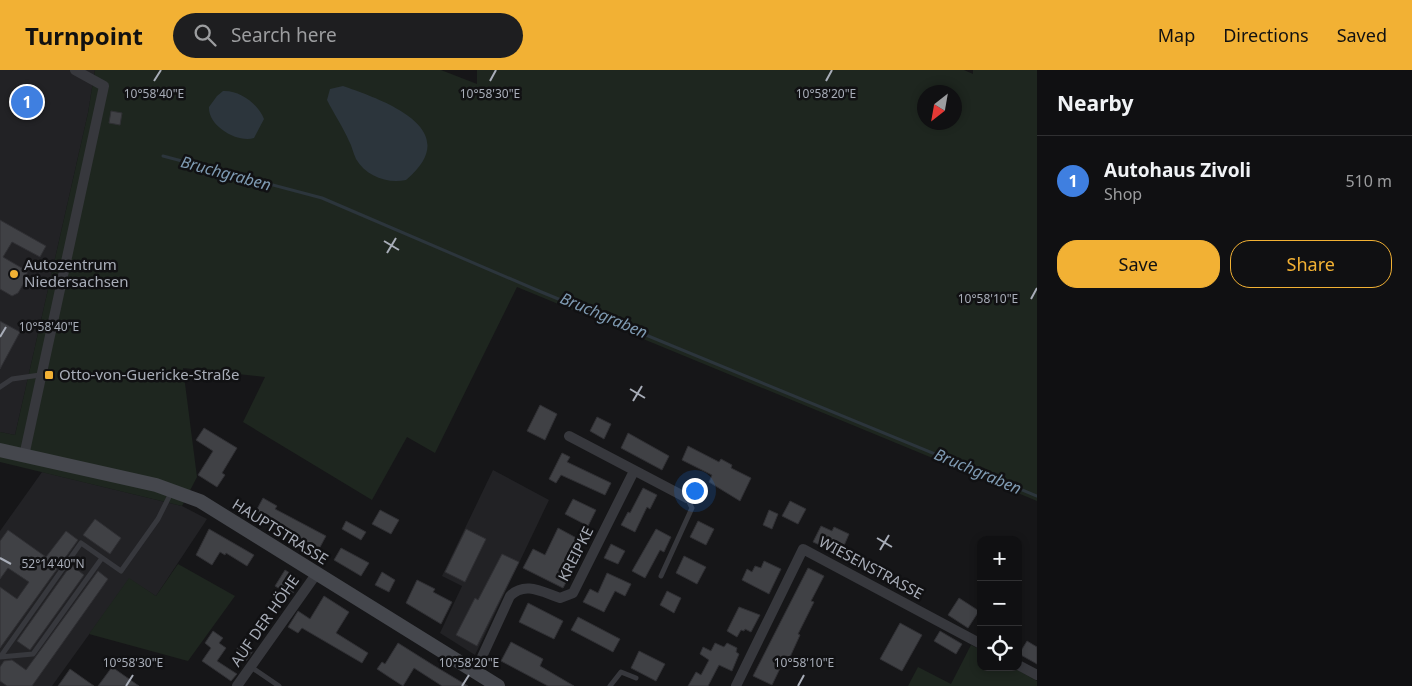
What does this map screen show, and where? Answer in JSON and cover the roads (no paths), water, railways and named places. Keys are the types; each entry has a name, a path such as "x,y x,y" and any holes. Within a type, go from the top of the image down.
{"main road":[{"name":"HAUPTSTRASSE","path":"0,450 172,490 200,502 498,686"}],"street":[{"path":"24,456 104,86 74,70"},
{"path":"569,436 686,498"},
{"name":"KREIPKE","path":"474,672 510,596 517,588 533,588 560,598 572,593 634,471"},
{"name":"WIESENSTRASSE","path":"736,686 803,549 977,642"},
{"name":"AUF DER HÖHE","path":"237,686 316,574"},
{"path":"1022,667 1037,675"}],"lane":[{"path":"0,387 12,379 40,375"},
{"path":"1,657 81,544 121,571 158,519 172,490"},
{"path":"661,576 692,508 686,498"},
{"path":"1,657 34,654 102,558"},
{"path":"251,667 279,686"},
{"path":"610,686 621,672 636,678"}],"waterway":[{"name":"Bruchgraben","path":"163,156 322,198 539,291 1037,496"}],"place":[{"name":"Autohaus Zivoli","path":"27,102"},
{"name":"Autozentrum Niedersachsen","path":"14,274"},
{"name":"Otto-von-Guericke-Straße","path":"49,375"}]}
